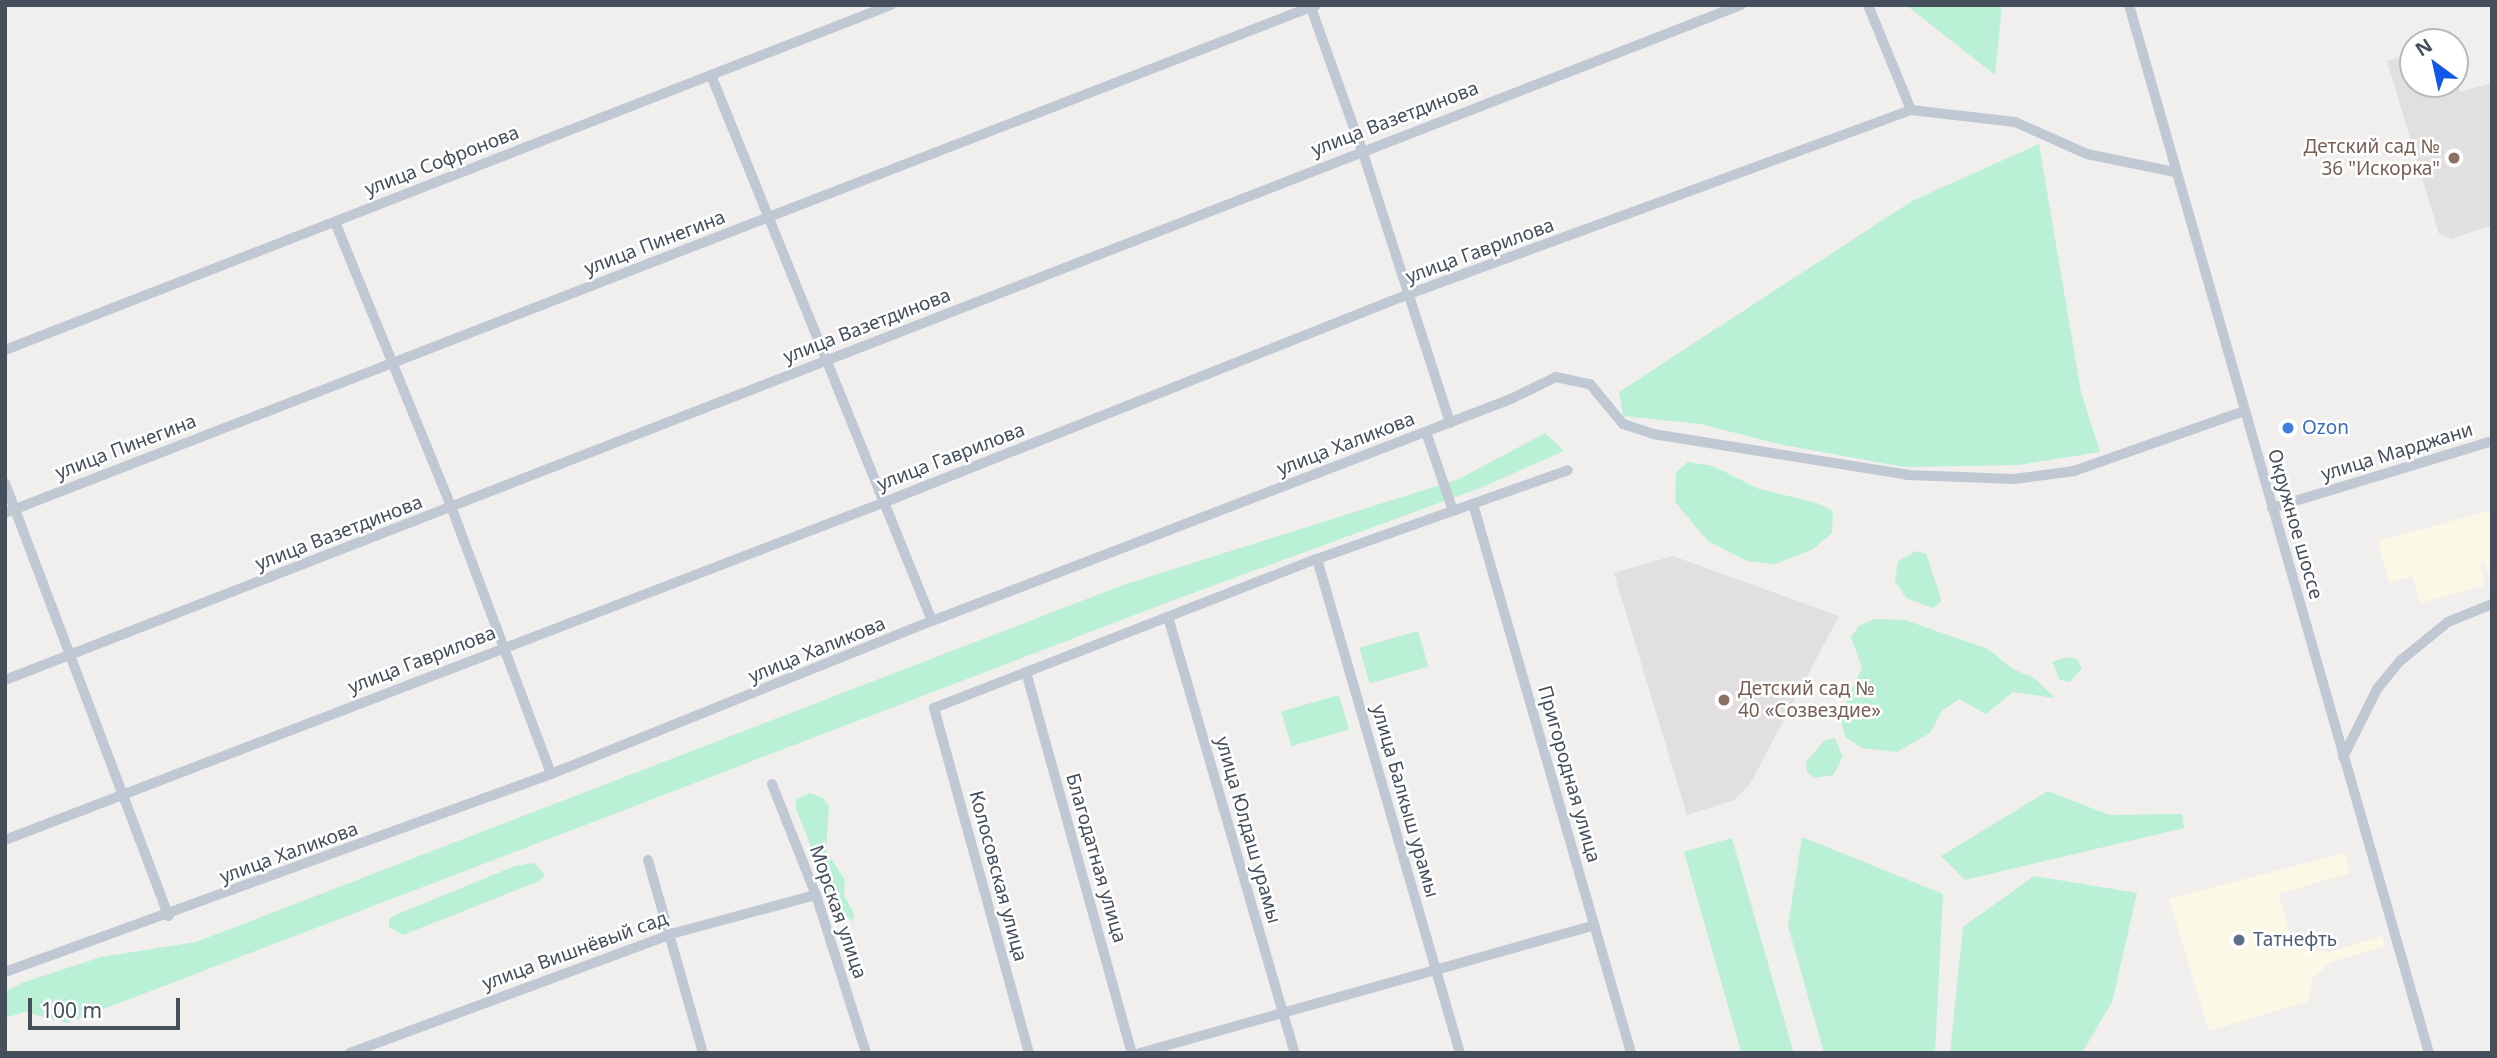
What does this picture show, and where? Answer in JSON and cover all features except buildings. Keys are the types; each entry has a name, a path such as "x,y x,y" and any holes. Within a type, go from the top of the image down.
{"street":[{"name":"улица Софронова","path":"5,350 891,5"},
{"name":"улица Вазетдинова","path":"5,680 452,509 1362,150 1741,5"},
{"path":"1868,5 1911,110 2015,122 2087,154 2175,172"},
{"name":"Окружное шоссе","path":"2129,5 2429,1053"},
{"path":"1312,6 1362,150 1450,423"},
{"name":"улица Пинегина","path":"10,511 1312,6"},
{"path":"711,75 772,217 932,621"},
{"name":"улица Гаврилова","path":"5,841 502,647 885,502 1409,294 1911,110"},
{"path":"335,222 452,509 551,774"},
{"name":"улица Халикова","path":"5,972 169,916 551,774 932,621 1450,423 1565,376 1590,384 1623,424 1653,434 1841,467 2014,480 2074,471 2244,411"},
{"path":"1426,432 1452,511"},
{"name":"улица Марджани","path":"2272,508 2492,441"},
{"path":"1026,672 1317,559 1568,470"},
{"path":"5,482 10,511 70,655 169,916"},
{"name":"Пригородная улица","path":"1473,504 1631,1053"},
{"name":"улица Балкыш урамы","path":"1317,559 1460,1053"},
{"path":"2343,757 2378,689 2400,661 2448,622 2492,604"},
{"name":"улица Юлдаш урамы","path":"1167,617 1295,1053"},
{"name":"Колосовская улица","path":"1026,672 934,708 1029,1053"},
{"name":"Благодатная улица","path":"1026,672 1132,1053"},
{"name":"Морская улица","path":"772,784 816,895 866,1053"},
{"path":"648,860 703,1053"},
{"name":"улица Вишнёвый сад","path":"349,1053 671,934 816,895"},
{"path":"1140,1053 1282,1010 1594,925"}],"shaded area":[{"name":"Детский сад № 36 \"Искорка\"","path":"2399,57 2399,98 2469,98 2469,89 2492,83 2492,225 2451,239 2439,234 2387,61"},
{"path":"2492,510 2492,585 2485,562 2480,564 2485,585 2420,603 2412,576 2389,583 2378,541"},
{"name":"Детский сад № 40 «Созвездие»","path":"1673,556 1839,616 1750,784 1734,800 1687,815 1614,573"},
{"name":"Татнефть","path":"2344,853 2350,873 2278,894 2290,933 2301,944 2327,953 2382,936 2386,946 2331,962 2312,978 2309,1001 2209,1031 2169,899"}],"green space":[{"path":"1906,5 2002,5 1995,75"},
{"path":"2039,144 2081,392 2100,452 2018,465 1904,467 1778,444 1701,424 1623,416 1619,392 1912,201"},
{"path":"1545,433 1564,451 1480,488 1171,601 67,1023 25,1012 8,1017 5,1023 5,992 22,983 101,957 196,942 1123,585 1459,479"},
{"path":"1688,462 1713,466 1759,489 1817,503 1833,511 1832,533 1813,549 1775,564 1747,561 1708,541 1675,502 1676,472"},
{"path":"1916,551 1926,554 1939,592 1941,602 1933,608 1906,598 1895,581 1898,561"},
{"path":"1874,619 1905,620 1988,649 2013,669 2034,678 2055,698 2013,692 1986,714 1959,699 1942,711 1930,733 1897,752 1862,748 1845,737 1840,715 1862,668 1851,637 1859,626"},
{"path":"1418,631 1428,667 1370,683 1359,648"},
{"path":"2067,657 2077,659 2082,668 2070,682 2060,680 2052,662"},
{"path":"1339,695 1349,730 1291,746 1281,712"},
{"path":"1835,738 1843,757 1833,775 1815,778 1807,772 1806,762 1825,740"},
{"path":"2048,791 2109,815 2182,814 2184,828 1965,880 1941,856"},
{"path":"810,793 823,798 829,806 826,850 845,880 844,895 854,913 853,922 835,907 796,809 796,799"},
{"path":"1802,837 1943,894 1935,1053 1824,1053 1788,926"},
{"path":"1732,838 1794,1053 1742,1053 1684,852"},
{"path":"534,863 545,875 539,881 403,935 389,927 389,919 398,914 515,866"},
{"path":"2034,876 2137,893 2112,1002 2082,1053 1950,1053 1963,927"}],"place":[{"name":"Детский сад № 36 \"Искорка\"","path":"2454,158"},
{"name":"Ozon","path":"2288,428"},
{"name":"Детский сад № 40 «Созвездие»","path":"1724,700"},
{"name":"Татнефть","path":"2239,940"}]}
